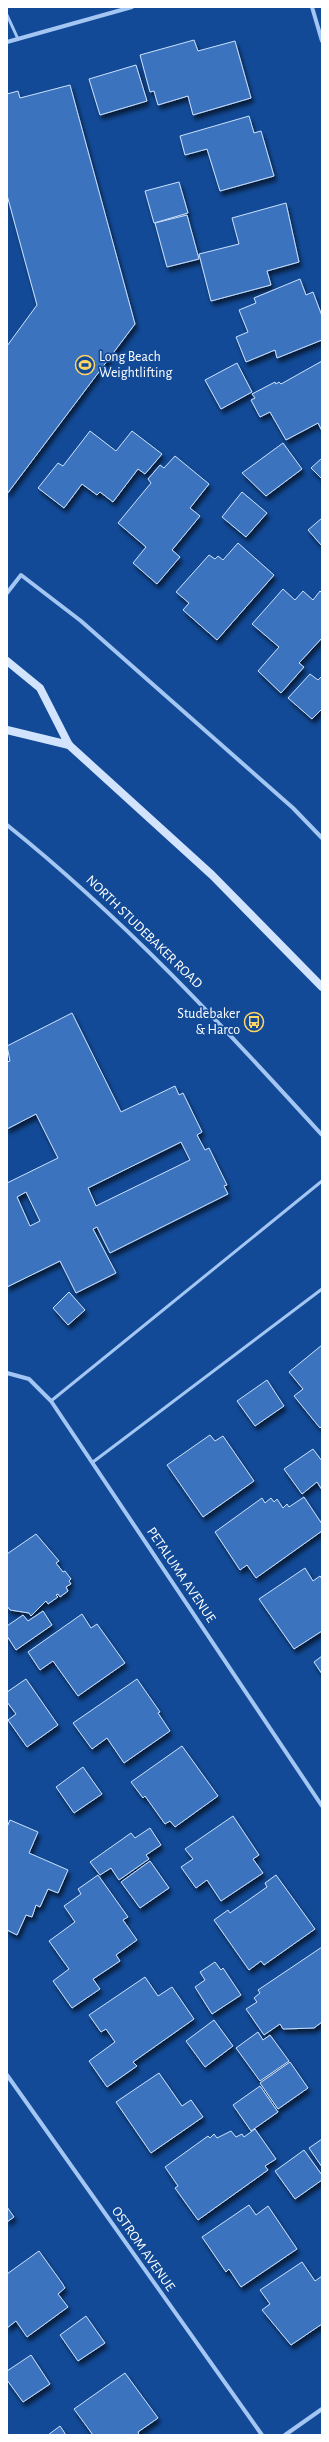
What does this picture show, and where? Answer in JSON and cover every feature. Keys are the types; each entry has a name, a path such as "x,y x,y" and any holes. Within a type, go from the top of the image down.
{"main road":[{"path":"7,661 40,688 69,745 212,874 322,986"},
{"path":"7,730 69,745"}],"street":[{"path":"7,42 132,7"},
{"path":"312,7 322,41"},
{"path":"7,593 21,575 81,621 293,808 322,838"},
{"name":"NORTH STUDEBAKER ROAD","path":"7,825 38,850 168,971 322,1135"},
{"name":"PETALUMA AVENUE","path":"7,1373 29,1379 51,1401 322,1806"},
{"name":"OSTROM AVENUE","path":"7,2075 262,2435"},
{"path":"285,2435 322,2409"}],"lane":[{"path":"7,15 18,39"},
{"path":"51,1401 322,1181"},
{"path":"93,1462 322,1288"}],"building":[{"path":"194,40 198,51 235,41 251,98 193,115 188,96 158,105 154,91 150,92 140,55"},
{"path":"136,65 147,101 100,115 89,79"},
{"path":"70,85 135,324 7,494 7,346 37,305 7,195 7,94 18,91 20,98"},
{"path":"249,116 254,133 261,131 274,176 220,191 207,149 185,155 180,136"},
{"path":"179,182 188,213 154,223 145,191"},
{"path":"286,203 299,262 267,271 271,285 211,301 199,254 239,244 232,218"},
{"path":"187,215 199,259 167,267 155,223"},
{"path":"300,279 306,295 313,292 322,316 322,340 277,358 275,350 246,362 236,337 248,332 239,310 256,303 254,298"},
{"path":"322,361 322,431 318,423 286,440 270,412 260,417 251,400 255,398 252,394 275,382 276,384 279,382 281,384"},
{"path":"237,363 252,392 221,409 205,380"},
{"path":"90,431 116,451 132,431 162,454 145,474 138,469 113,502 100,492 97,495 82,484 64,508 38,488 58,463 63,466"},
{"path":"283,443 302,469 266,496 242,473"},
{"path":"175,456 209,484 190,508 200,516 172,550 180,557 157,584 133,563 146,547 118,523 151,483 148,479 160,465 164,468"},
{"path":"322,458 322,479 311,468"},
{"path":"242,492 267,513 246,537 222,517"},
{"path":"322,518 322,546 308,530"},
{"path":"238,543 274,575 217,640 183,610 189,603 176,592 209,555 215,559 218,556 223,560"},
{"path":"283,589 295,600 303,591 313,600 320,591 322,593 322,638 299,663 304,667 281,693 258,671 279,647 252,624"},
{"path":"310,674 318,680 322,676 322,709 312,719 288,698"},
{"path":"72,1013 121,1112 175,1086 179,1095 183,1093 202,1132 197,1135 205,1150 209,1148 227,1185 224,1186 228,1194 110,1253 97,1227 93,1229 116,1273 76,1293 60,1261 7,1287 7,1183 58,1158 36,1114 7,1129 7,1062 10,1061 7,1046","holes":["181,1142 190,1160 96,1206 88,1188","26,1192 40,1221 30,1226 17,1197"]},
{"path":"69,1292 85,1310 68,1325 53,1308"},
{"path":"322,1345 322,1426 320,1428 294,1396 303,1389 289,1372"},
{"path":"267,1380 284,1406 255,1426 237,1401"},
{"path":"210,1435 215,1441 223,1436 254,1481 203,1517 167,1465"},
{"path":"313,1449 322,1461 322,1490 317,1482 302,1494 284,1469"},
{"path":"304,1497 322,1524 322,1531 256,1578 247,1565 240,1570 215,1532 262,1498 265,1503 271,1498 274,1502 277,1499 283,1508 287,1504 289,1507"},
{"path":"36,1534 59,1561 56,1563 71,1579 69,1581 71,1584 66,1587 68,1591 60,1597 58,1594 56,1595 58,1597 48,1604 46,1601 31,1616 29,1613 10,1610 7,1606 7,1554"},
{"path":"305,1568 313,1581 320,1576 322,1579 322,1631 294,1649 259,1599"},
{"path":"43,1611 52,1625 16,1650 7,1636 7,1626 23,1615 28,1621"},
{"path":"82,1614 91,1628 97,1624 125,1663 78,1696 53,1661 40,1670 28,1652"},
{"path":"322,1656 322,1674 314,1662"},
{"path":"26,1679 58,1725 27,1747 8,1720 16,1714 7,1702 7,1692"},
{"path":"137,1679 160,1712 158,1713 170,1731 124,1763 107,1738 92,1749 73,1723"},
{"path":"182,1746 218,1796 175,1827 170,1821 165,1824 145,1796 143,1798 131,1782"},
{"path":"83,1767 102,1794 74,1813 56,1787"},
{"path":"233,1816 259,1855 253,1859 263,1873 221,1901 207,1880 196,1888 181,1867 193,1859 185,1849"},
{"path":"10,1820 38,1832 29,1853 68,1870 58,1893 48,1889 40,1907 36,1905 32,1917 26,1915 17,1935 7,1930 7,1827"},
{"path":"150,1828 161,1845 146,1855 149,1859 119,1880 111,1868 100,1875 90,1862 131,1833 135,1838"},
{"path":"150,1861 169,1888 140,1908 121,1882"},
{"path":"98,1875 128,1917 123,1920 137,1940 116,1955 120,1961 93,1979 100,1989 72,2008 53,1981 69,1969 49,1941 75,1922 64,1906 81,1894 78,1889"},
{"path":"276,1875 315,1929 264,1965 261,1961 249,1970 214,1920 228,1910 230,1913 267,1887 265,1883"},
{"path":"322,1947 322,2022 314,2028 283,2029 280,2024 264,2035 246,2009 257,2002 254,1998 260,1993 258,1990"},
{"path":"215,1962 221,1970 223,1968 241,1995 212,2014 195,1987 205,1980 200,1972"},
{"path":"145,1977 158,1996 172,1987 194,2019 133,2062 137,2066 107,2087 89,2061 115,2042 106,2029 101,2032 89,2015"},
{"path":"214,2020 233,2046 205,2067 186,2041"},
{"path":"258,2032 263,2040 270,2035 289,2061 260,2081 236,2048"},
{"path":"290,2062 308,2088 278,2109 260,2083"},
{"path":"159,2073 182,2106 191,2100 203,2117 151,2153 116,2102"},
{"path":"260,2086 278,2112 251,2131 233,2105"},
{"path":"255,2129 276,2159 265,2166 268,2170 198,2220 175,2188 178,2186 165,2167 208,2136 210,2138 214,2134 217,2138 231,2131 236,2137 242,2134 244,2137"},
{"path":"322,2139 322,2167 309,2148"},
{"path":"304,2150 322,2175 322,2180 295,2199 275,2171"},
{"path":"249,2205 256,2215 268,2206 297,2249 241,2287 229,2269 226,2272 202,2237"},
{"path":"7,2207 14,2217 7,2222"},
{"path":"39,2251 65,2288 58,2294 68,2307 27,2337 16,2321 7,2328 7,2274"},
{"path":"302,2262 315,2281 322,2276 322,2324 291,2345 262,2310 270,2304 260,2290"},
{"path":"86,2316 105,2343 78,2361 60,2335"},
{"path":"31,2355 50,2384 23,2402 7,2380 7,2371"},
{"path":"125,2373 158,2418 138,2432 139,2435 93,2435 74,2409"},
{"path":"60,2426 66,2435 48,2435"}],"place":[{"name":"Long Beach Weightlifting","path":"85,365"},
{"name":"Studebaker & Harco","path":"254,1022"}]}
